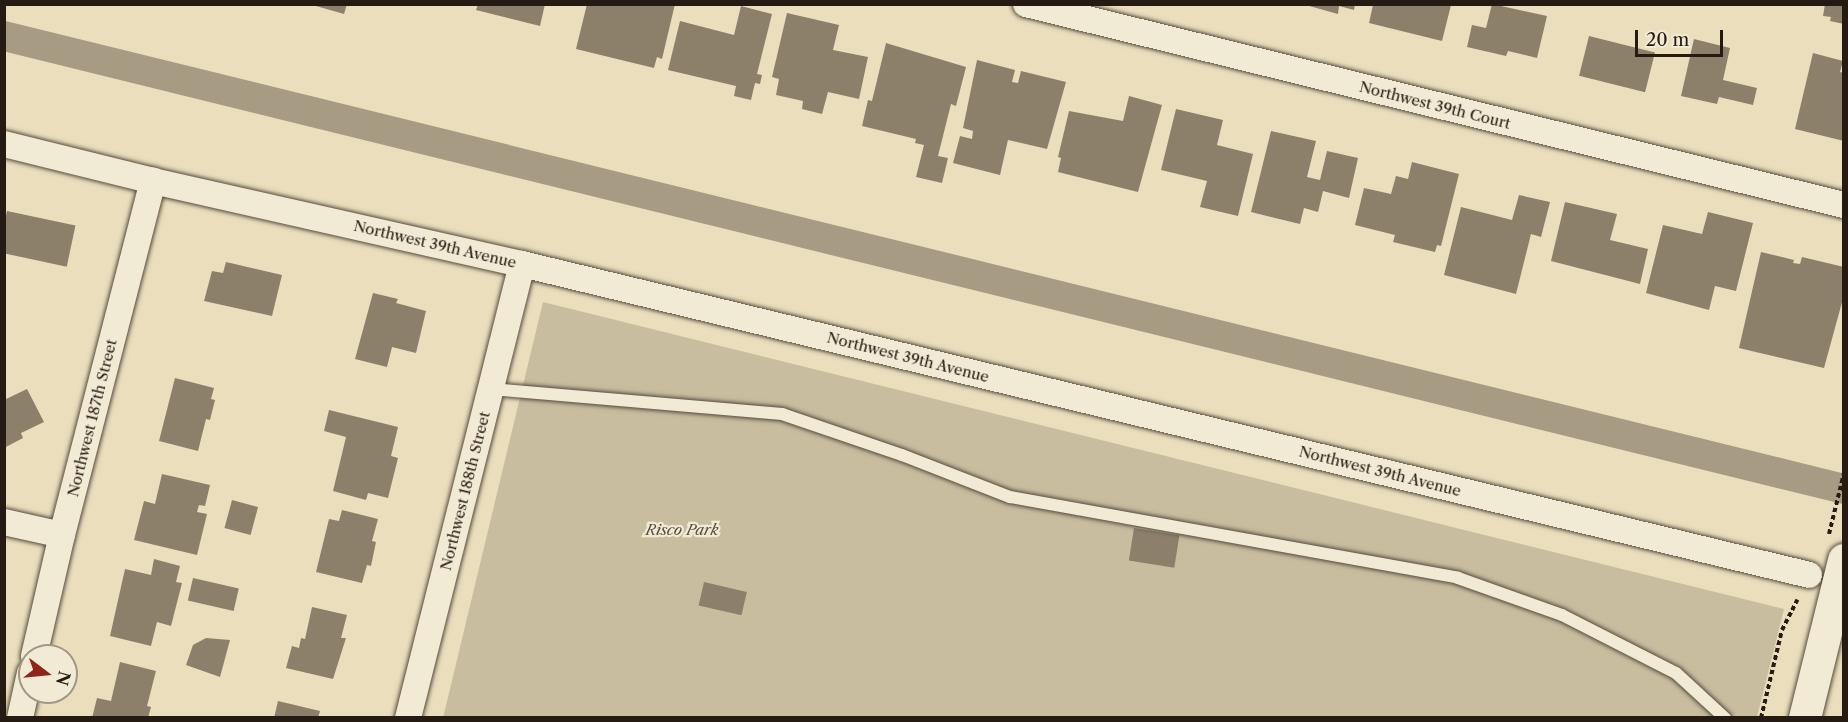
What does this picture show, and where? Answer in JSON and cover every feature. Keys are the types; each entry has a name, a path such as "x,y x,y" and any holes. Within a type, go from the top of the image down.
{"street":[{"name":"Northwest 39th Court","path":"1026,4 1844,205"},
{"name":"Northwest 39th Avenue","path":"4,144 153,181 522,264 1809,575"},
{"name":"Northwest 187th Street","path":"37,644 62,535 153,181"},
{"name":"Northwest 188th Street","path":"408,717 522,264"},
{"path":"4,522 62,535"},
{"path":"1805,717 1836,549"}],"lane":[{"path":"490,389 782,414 902,455 1010,497 1458,578 1562,615 1676,673 1725,717"}],"path":[{"path":"1761,717 1782,630 1809,575 1836,549 1844,473"}],"green space":[{"name":"Risco Park","path":"543,302 1784,609 1757,717 443,718"}],"building":[{"path":"309,4 347,4 344,14"},
{"path":"478,4 545,4 540,26 476,10"},
{"path":"587,4 675,4 662,59 657,57 654,68 576,49"},
{"path":"1302,4 1355,4 1354,10 1339,6 1338,14"},
{"path":"1492,4 1547,16 1537,58 1508,51 1506,56 1467,47 1472,25 1486,28"},
{"path":"1825,4 1844,4 1844,24 1830,21 1831,17 1823,16"},
{"path":"1373,5 1451,5 1442,41 1369,23"},
{"path":"741,6 772,14 757,74 762,75 760,84 755,83 751,100 734,96 736,86 668,70 680,21 734,35"},
{"path":"787,13 839,25 833,50 868,57 859,99 828,92 822,114 802,109 803,101 776,95 779,79 772,77"},
{"path":"1589,36 1655,52 1645,92 1579,76"},
{"path":"1694,39 1730,48 1723,80 1757,88 1753,105 1719,97 1717,104 1681,96"},
{"path":"886,43 966,67 956,106 951,104 938,156 948,158 942,183 916,177 924,145 915,143 916,139 862,126 868,100 872,101"},
{"path":"1813,53 1843,61 1840,72 1844,73 1844,141 1795,129"},
{"path":"977,60 1015,70 1012,82 1018,83 1021,71 1066,82 1047,149 1008,140 1000,175 953,163 960,136 972,139 973,131 963,128"},
{"path":"1129,96 1162,105 1138,192 1058,172 1061,158 1058,157 1069,111 1123,121"},
{"path":"1176,109 1223,120 1217,145 1253,154 1238,216 1200,207 1207,181 1161,170"},
{"path":"1271,131 1316,141 1307,177 1320,180 1327,151 1358,158 1349,198 1323,191 1318,212 1304,208 1300,224 1251,212"},
{"path":"1412,162 1459,174 1441,246 1437,245 1435,252 1393,242 1395,235 1355,225 1364,188 1391,194 1396,176 1408,179"},
{"path":"1519,195 1550,202 1541,237 1531,234 1516,294 1444,275 1461,207 1512,220"},
{"path":"1565,202 1617,214 1610,240 1648,249 1640,284 1551,261"},
{"path":"7,211 75,226 67,267 4,253 4,225"},
{"path":"1708,212 1753,223 1736,291 1715,286 1709,310 1646,293 1663,225 1702,234"},
{"path":"1761,252 1794,260 1793,263 1800,264 1802,257 1844,267 1844,295 1824,368 1739,348"},
{"path":"226,262 282,275 272,316 204,301 212,271 223,273"},
{"path":"373,293 398,299 396,303 426,311 416,353 392,347 387,367 355,359"},
{"path":"175,378 214,388 211,399 215,400 210,420 206,419 198,451 159,441"},
{"path":"27,389 44,422 21,433 23,438 4,448 4,400"},
{"path":"329,410 398,427 391,456 398,458 388,498 368,493 366,500 333,491 346,437 324,431"},
{"path":"162,474 210,485 205,506 199,505 197,512 207,514 197,555 134,540 144,501 155,504"},
{"path":"232,500 258,507 251,535 224,528"},
{"path":"342,510 378,519 372,541 376,542 371,566 367,565 362,583 316,572 329,519 339,521"},
{"path":"1134,528 1179,535 1174,568 1129,561"},
{"path":"154,559 180,566 176,582 182,583 171,626 157,622 151,646 110,636 125,569 151,575"},
{"path":"193,578 239,589 234,611 188,600"},
{"path":"704,582 747,592 741,615 699,605"},
{"path":"312,607 347,615 341,638 346,638 333,679 286,668 292,646 299,648 301,638 305,639"},
{"path":"206,638 230,640 220,677 186,665 193,645"},
{"path":"120,662 156,671 147,706 151,707 148,718 92,718 97,698 111,701"},
{"path":"278,701 320,711 318,718 274,718"}],"waterway":[{"path":"4,36 1844,489"}]}
